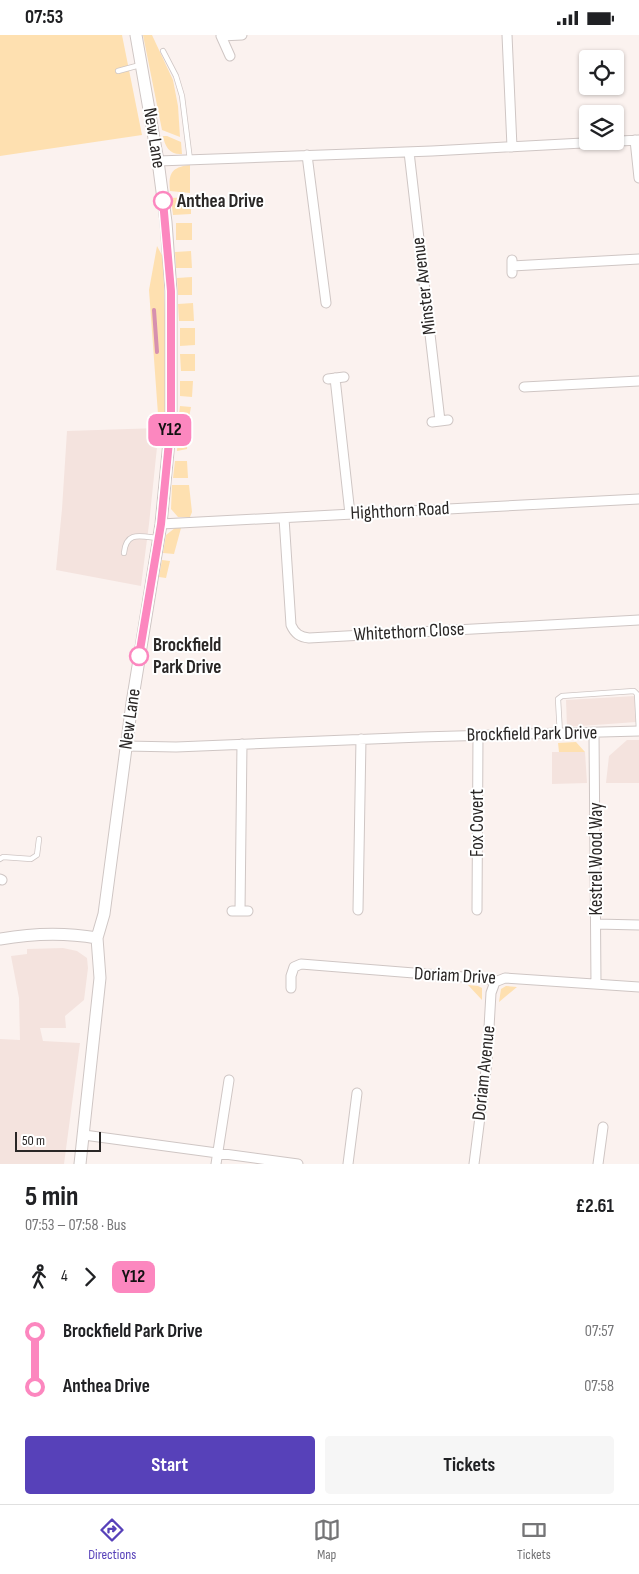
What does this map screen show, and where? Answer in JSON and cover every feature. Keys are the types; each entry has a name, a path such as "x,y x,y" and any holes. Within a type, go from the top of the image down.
{"street":[{"name":"New Lane","path":"80,1164 100,979 97,938 104,914 137,667 161,524 171,421 171,291 166,222 158,161 136,35"},
{"path":"230,56 221,36 242,35"},
{"path":"507,35 512,147"},
{"path":"158,161 409,152 637,140 639,177"},
{"name":"Minster Avenue","path":"409,152 440,421"},
{"path":"307,155 326,303"},
{"path":"512,266 639,259"},
{"path":"336,378 350,514"},
{"path":"524,387 639,381"},
{"name":"Highthorn Road","path":"161,524 639,499"},
{"name":"Whitethorn Close","path":"284,519 291,625 294,631 302,637 639,620"},
{"name":"Brockfield Park Drive","path":"126,746 176,747 361,739 639,731"},
{"name":"Kestrel Wood Way","path":"594,733 596,984"},
{"name":"Fox Covert","path":"477,911 478,735"},
{"path":"358,910 361,739"},
{"path":"240,911 242,744"},
{"path":"596,924 639,925"},
{"path":"0,939 45,933 66,933 97,938"},
{"name":"Doriam Drive","path":"291,987 291,976 294,967 301,964 489,979 495,982 505,978 639,987"},
{"name":"Doriam Avenue","path":"474,1164 487,1062 491,993 495,982"},
{"path":"216,1164 229,1080"},
{"path":"348,1164 357,1093"},
{"path":"598,1164 603,1127"},
{"path":"84,1135 298,1164"}],"lane":[{"path":"163,51 176,76 182,96 190,160"},
{"path":"118,71 142,65"},
{"path":"124,553 125,545 131,537 158,538"},
{"path":"560,734 558,699 562,696 634,691 638,694 639,731"},
{"path":"0,859 3,857 30,859 37,855 39,839"}],"shaded area":[{"path":"0,35 122,35 142,135 0,156"},
{"path":"143,35 152,35 173,80 178,106 180,137 162,130"},
{"path":"163,136 181,142 182,154 171,152 165,144"},
{"path":"190,165 190,193 170,191 172,172 179,167"},
{"path":"191,197 191,214 173,215 171,198"},
{"path":"176,223 192,223 192,240 176,240"},
{"path":"157,246 163,257 166,348 165,423 159,428 149,290"},
{"path":"191,251 192,268 176,268 175,252"},
{"path":"192,277 192,295 178,295 177,278"},
{"path":"193,303 194,321 179,321 178,304"},
{"path":"180,328 195,328 195,345 180,346"},
{"path":"180,354 195,354 195,371 181,371"},
{"path":"180,381 193,381 192,397 180,396"},
{"path":"180,406 191,407 188,423 178,422"},
{"path":"159,428 141,586 56,570 67,431"},
{"path":"178,432 188,433 187,449 177,451"},
{"path":"175,461 187,461 188,478 173,478"},
{"path":"172,485 189,485 192,512 190,517 178,517 171,509"},
{"path":"175,528 181,528 174,554 163,553 166,535"},
{"path":"162,560 170,561 166,578 159,577"},
{"path":"635,696 636,722 567,727 566,700"},
{"path":"627,740 639,740 639,783 606,783 609,756"},
{"path":"576,742 585,752 559,752 558,743"},
{"path":"552,752 585,752 587,783 552,784"},
{"path":"63,948 77,951 87,958 88,968 84,1000 65,1016 66,1028 40,1028 43,1041 80,1043 64,1164 0,1164 0,1039 20,1040 19,998 11,956 27,954 27,949"},
{"path":"468,985 482,988 482,1000"},
{"path":"506,986 517,987 499,1002 501,989"}],"waterway":[{"path":"154,310 157,352"}],"bus line":[{"name":"Y12","path":"139,656 161,524 171,421 171,291 163,201"}],"place":[{"name":"Anthea Drive","path":"163,201"},
{"name":"Brockfield Park Drive","path":"139,656"}]}
